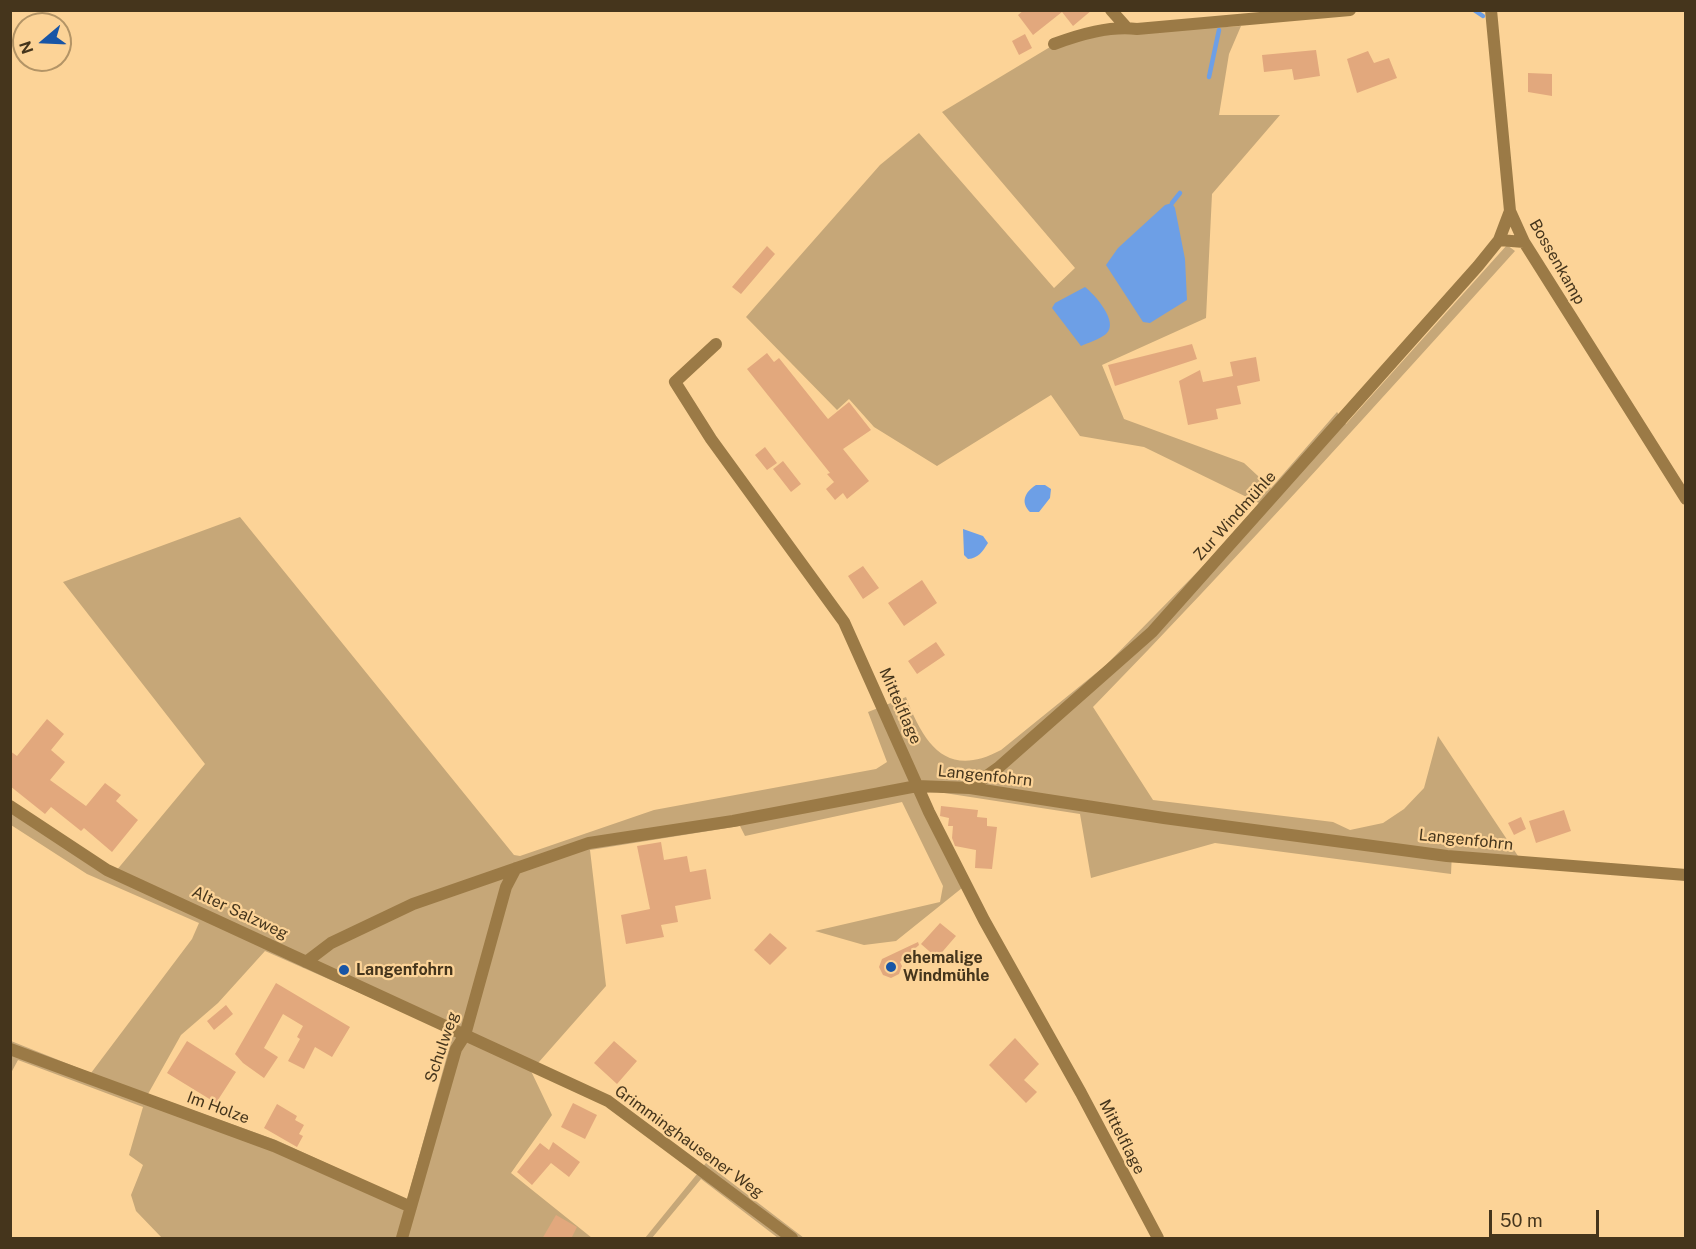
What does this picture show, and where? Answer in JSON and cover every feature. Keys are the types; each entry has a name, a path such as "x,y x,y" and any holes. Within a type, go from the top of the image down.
{"street":[{"path":"1111,10 1127,28"},
{"path":"1054,44 1079,34 1127,28 1350,10"},
{"name":"Bossenkamp","path":"1491,10 1510,211 1524,243 1686,499"},
{"name":"Zur Windmühle","path":"970,788 998,768 1152,632 1340,423 1498,240 1510,211"},
{"path":"1498,240 1524,243"},
{"name":"Mittelflage","path":"716,344 675,382 711,439 844,622 917,786 984,920 1081,1094 1158,1239"},
{"name":"Langenfohrn","path":"306,962 331,943 413,904 589,843 733,821 917,786 970,788 1164,818 1447,856 1686,874"},
{"name":"Alter Salzweg","path":"10,806 107,870 465,1035"},
{"name":"Schulweg","path":"402,1239 456,1049 465,1035 506,887 516,868"},
{"name":"Grimminghausener Weg","path":"465,1035 608,1101 792,1239"},
{"name":"Im Holze","path":"10,1049 274,1146 411,1207"}],"shaded area":[{"path":"1241,26 1229,54 1219,115 1280,115 1212,194 1206,318 1102,365 1124,419 1244,463 1271,488 1337,412 1346,424 1507,245 1515,251 1254,538 1093,707 1153,800 1333,822 1350,830 1383,823 1404,809 1424,788 1438,736 1518,856 1452,852 1451,874 1215,843 1091,878 1080,814 938,792 916,793 962,888 896,941 864,945 815,931 940,902 943,886 902,802 745,836 740,826 590,850 606,986 531,1071 552,1115 511,1173 592,1238 162,1238 136,1211 131,1195 143,1165 129,1155 143,1107 18,1060 11,1073 11,1041 91,1073 192,939 199,923 87,874 11,825 11,804 116,871 205,764 63,582 240,517 514,855 520,856 654,810 876,769 887,762 868,712 906,697 921,730 930,743 952,759 966,761 982,758 1001,750 1106,665 1205,564 1259,503 1144,447 1080,436 1051,395 937,466 874,427 849,399 837,410 746,317 880,165 919,133 1054,288 1075,268 942,112 1055,44 1112,34","holes":["265,951 453,1034 407,1200 276,1140 148,1094 181,1035 218,1003"]},
{"path":"706,1163 804,1238 778,1238 701,1179 652,1238 645,1238"}],"water":[{"path":"1172,203 1185,259 1187,300 1150,323 1143,322 1106,265 1118,248 1165,205"},
{"path":"1085,287 1104,309 1110,323 1106,334 1081,346 1052,308 1055,303"},
{"path":"1036,485 1045,485 1051,489 1050,498 1039,512 1030,512 1025,505 1025,497"},
{"path":"963,529 983,536 988,543 978,556 968,559 964,555"}],"building":[{"path":"1024,10 1092,10 1073,26 1062,12 1033,35 1018,15"},
{"path":"1025,34 1032,48 1019,55 1012,41"},
{"path":"1316,50 1320,76 1294,80 1292,69 1264,72 1262,55"},
{"path":"1368,51 1374,63 1389,58 1397,78 1357,93 1347,59"},
{"path":"1528,73 1552,74 1552,96 1528,92"},
{"path":"767,246 775,254 741,294 732,287"},
{"path":"1192,344 1197,359 1115,386 1108,365"},
{"path":"767,353 774,362 779,358 828,419 849,402 871,430 843,449 869,481 847,499 843,493 835,500 826,489 834,482 827,474 830,473 747,369"},
{"path":"1256,357 1260,381 1237,386 1241,404 1216,409 1218,419 1188,425 1179,381 1200,370 1203,382 1233,376 1230,362"},
{"path":"765,447 777,463 767,470 755,455"},
{"path":"783,461 801,484 791,492 773,469"},
{"path":"863,566 879,588 863,599 848,576"},
{"path":"922,580 937,603 904,626 888,603"},
{"path":"936,642 945,655 917,674 908,661"},
{"path":"47,719 64,734 51,750 65,762 50,780 86,806 105,783 121,795 116,801 138,820 112,852 84,828 81,831 51,807 45,814 10,786 10,751 17,756"},
{"path":"941,806 978,810 977,817 987,818 987,826 997,827 992,869 975,868 976,850 955,846 952,838 953,826 948,826 949,818 940,816"},
{"path":"1564,810 1571,831 1536,843 1529,821"},
{"path":"1521,817 1526,829 1514,835 1508,823"},
{"path":"661,842 664,860 687,856 690,872 706,869 711,899 675,906 678,922 661,925 664,937 626,944 621,915 650,909 637,846"},
{"path":"940,923 956,936 937,958 921,944"},
{"path":"770,933 787,948 770,965 754,950"},
{"name":"ehemalige Windmühle","path":"918,942 919,945 900,962 902,966 899,974 891,978 883,975 879,967 882,959"},
{"path":"276,983 350,1027 332,1057 315,1047 304,1069 288,1061 300,1039 297,1037 303,1026 283,1014 264,1048 278,1057 264,1078 243,1063 235,1054"},
{"path":"226,1005 233,1014 214,1030 207,1021"},
{"path":"1015,1038 1039,1064 1024,1080 1037,1092 1026,1103 989,1065"},
{"path":"187,1041 236,1072 216,1103 167,1073"},
{"path":"614,1041 637,1061 617,1084 594,1063"},
{"path":"573,1103 597,1115 585,1139 561,1127"},
{"path":"277,1104 297,1116 295,1120 304,1125 299,1134 303,1136 297,1147 264,1128"},
{"path":"553,1142 580,1162 569,1177 551,1163 532,1185 517,1172 540,1143 549,1150"},
{"path":"556,1215 577,1227 571,1239 542,1239"}],"waterway":[{"path":"1474,10 1483,16"},
{"path":"1209,77 1219,30"},
{"path":"1172,203 1180,193"}],"place":[{"name":"ehemalige Windmühle","path":"891,967"},
{"name":"Langenfohrn","path":"344,970"}]}
